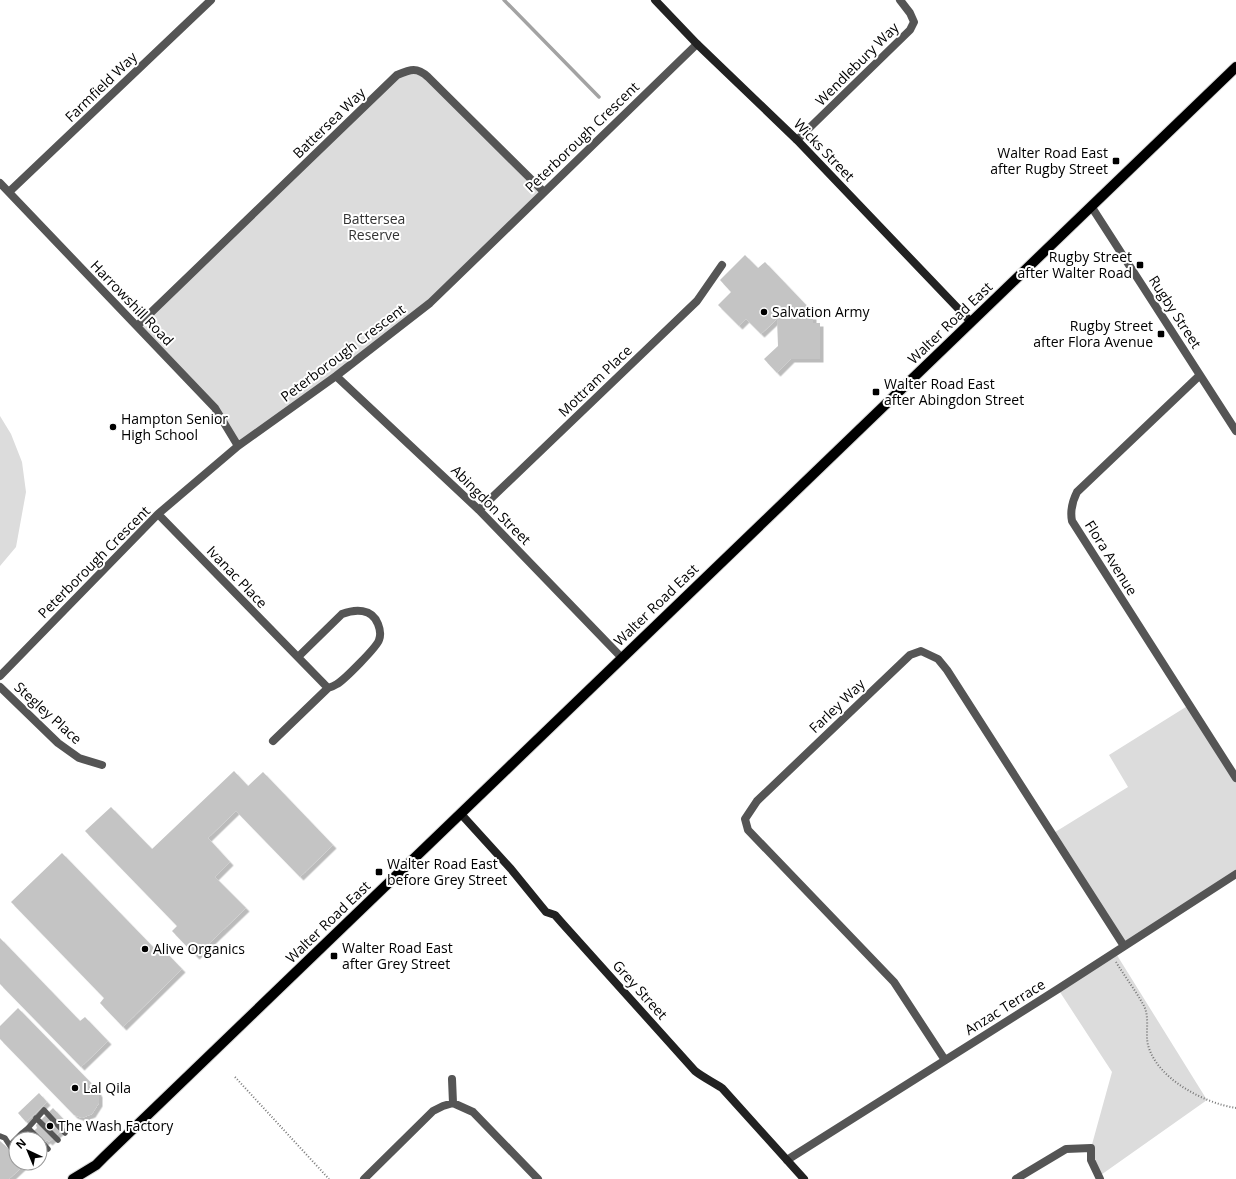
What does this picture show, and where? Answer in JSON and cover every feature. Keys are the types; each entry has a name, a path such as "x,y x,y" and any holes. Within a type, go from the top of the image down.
{"main road":[{"name":"Walter Road East","path":"73,1179 96,1165 1236,67"},
{"name":"Walter Road East","path":"87,1179 96,1165"}],"street":[{"name":"Farmfield Way","path":"9,192 211,0"},
{"name":"Wicks Street","path":"654,0 697,44 797,140 971,322"},
{"name":"Wendlebury Way","path":"797,140 910,30 914,22 910,13 900,0"},
{"name":"Peterborough Crescent","path":"0,676 158,514 238,446 336,376 430,303 697,44"},
{"name":"Battersea Way","path":"137,326 397,75 406,71 421,71 428,77 544,192"},
{"name":"Harrowshill Road","path":"0,183 215,408 238,446"},
{"name":"Rugby Street","path":"1091,206 1236,432"},
{"name":"Mottram Place","path":"479,510 697,301 722,265"},
{"name":"Flora Avenue","path":"1200,375 1076,492 1073,499 1071,513 1072,521 1236,778"},
{"name":"Abingdon Street","path":"336,376 479,510 622,658"},
{"name":"Ivanac Place","path":"158,514 328,688"},
{"path":"273,741 328,688 337,684 375,647 380,638 380,631 377,622 372,615 364,611 349,611 342,614 298,657"},
{"name":"Farley Way","path":"945,1060 894,982 748,830 745,819 757,801 910,655 921,651 938,660 947,670 1124,946"},
{"name":"Stegley Place","path":"0,687 58,743 79,758 102,765"},
{"name":"Grey Street","path":"460,814 511,869 542,908 546,912 555,915 696,1071 722,1088 804,1179"},
{"name":"Anzac Terrace","path":"787,1160 1236,874"},
{"path":"452,1079 453,1103"},
{"path":"364,1179 433,1112 442,1106 453,1103 473,1112 538,1179"},
{"path":"1016,1179 1066,1149 1091,1148 1091,1160 1100,1179"}],"lane":[{"path":"25,1131 44,1110 65,1133"},
{"path":"36,1118 58,1140"},
{"path":"28,1128 31,1131"}],"path":[{"path":"1115,960 1144,1006 1148,1025 1148,1046 1164,1072 1204,1099 1236,1108"},
{"path":"235,1077 329,1179"}],"green space":[{"name":"Battersea Reserve","path":"421,71 544,192 430,303 238,446 215,408 137,326 397,75"},
{"path":"0,416 11,434 22,462 26,492 16,547 0,566"},
{"path":"1189,705 1236,778 1236,874 1124,946 1052,834 1128,787 1109,755"},
{"path":"1115,952 1207,1100 1098,1177 1091,1148 1112,1072 1058,989"}],"building":[{"name":"Salvation Army","path":"745,255 758,268 765,262 808,307 799,316 813,316 813,323 820,323 820,359 791,359 777,373 764,359 778,346 777,319 761,334 746,319 739,326 718,305 731,292 720,280"},
{"path":"234,771 248,786 263,772 333,845 300,877 236,811 208,838 230,862 215,877 246,908 196,956 172,931 177,926 85,831 111,807 152,849"},
{"path":"62,853 154,948 158,944 182,969 123,1027 100,1003 104,998 11,902"},
{"path":"0,938 80,1021 85,1017 108,1041 81,1067 0,984"},
{"path":"18,1008 96,1088 99,1094 99,1103 92,1114 82,1118 74,1115 0,1039 0,1026"},
{"path":"39,1093 47,1102 26,1122 18,1113"},
{"name":"The Wash Factory","path":"53,1108 66,1122 64,1128 49,1142 48,1131 34,1131 37,1128 36,1125"},
{"path":"0,1141 8,1148 8,1171 18,1171 9,1179 0,1179"}],"waterway":[{"path":"504,0 599,97"}],"place":[{"name":"Walter Road East after Rugby Street","path":"1116,161"},
{"name":"Rugby Street after Walter Road","path":"1140,265"},
{"name":"Salvation Army","path":"764,312"},
{"name":"Rugby Street after Flora Avenue","path":"1161,334"},
{"name":"Walter Road East after Abingdon Street","path":"876,392"},
{"name":"Hampton Senior High School","path":"113,427"},
{"name":"Walter Road East before Grey Street","path":"379,872"},
{"name":"Alive Organics","path":"145,949"},
{"name":"Walter Road East after Grey Street","path":"334,956"},
{"name":"Lal Qila","path":"75,1088"},
{"name":"The Wash Factory","path":"50,1126"}]}
